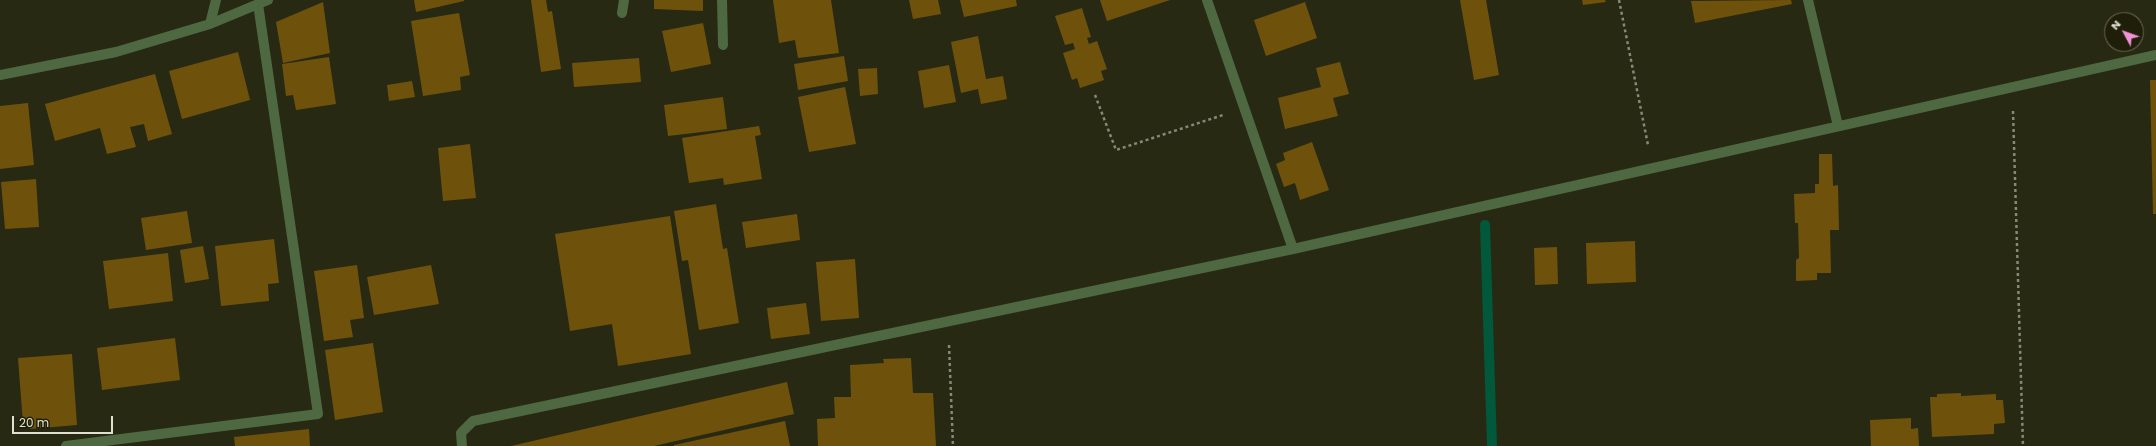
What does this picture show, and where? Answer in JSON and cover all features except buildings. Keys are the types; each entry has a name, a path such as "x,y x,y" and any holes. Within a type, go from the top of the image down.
{"street":[{"path":"210,24 216,0"},
{"path":"622,13 624,0"},
{"path":"722,0 723,45"},
{"path":"1206,0 1293,248"},
{"path":"1808,0 1838,126"},
{"path":"0,74 116,52 210,24 263,2 318,414 95,444 66,446"},
{"path":"462,446 461,433 473,421 949,322 1293,248 2156,55"}],"path":[{"path":"1619,0 1653,168"},
{"path":"2012,87 2023,446"},
{"path":"1095,95 1116,150 1244,108"},
{"path":"949,322 953,446"}],"waterway":[{"path":"1485,225 1492,446"}]}
